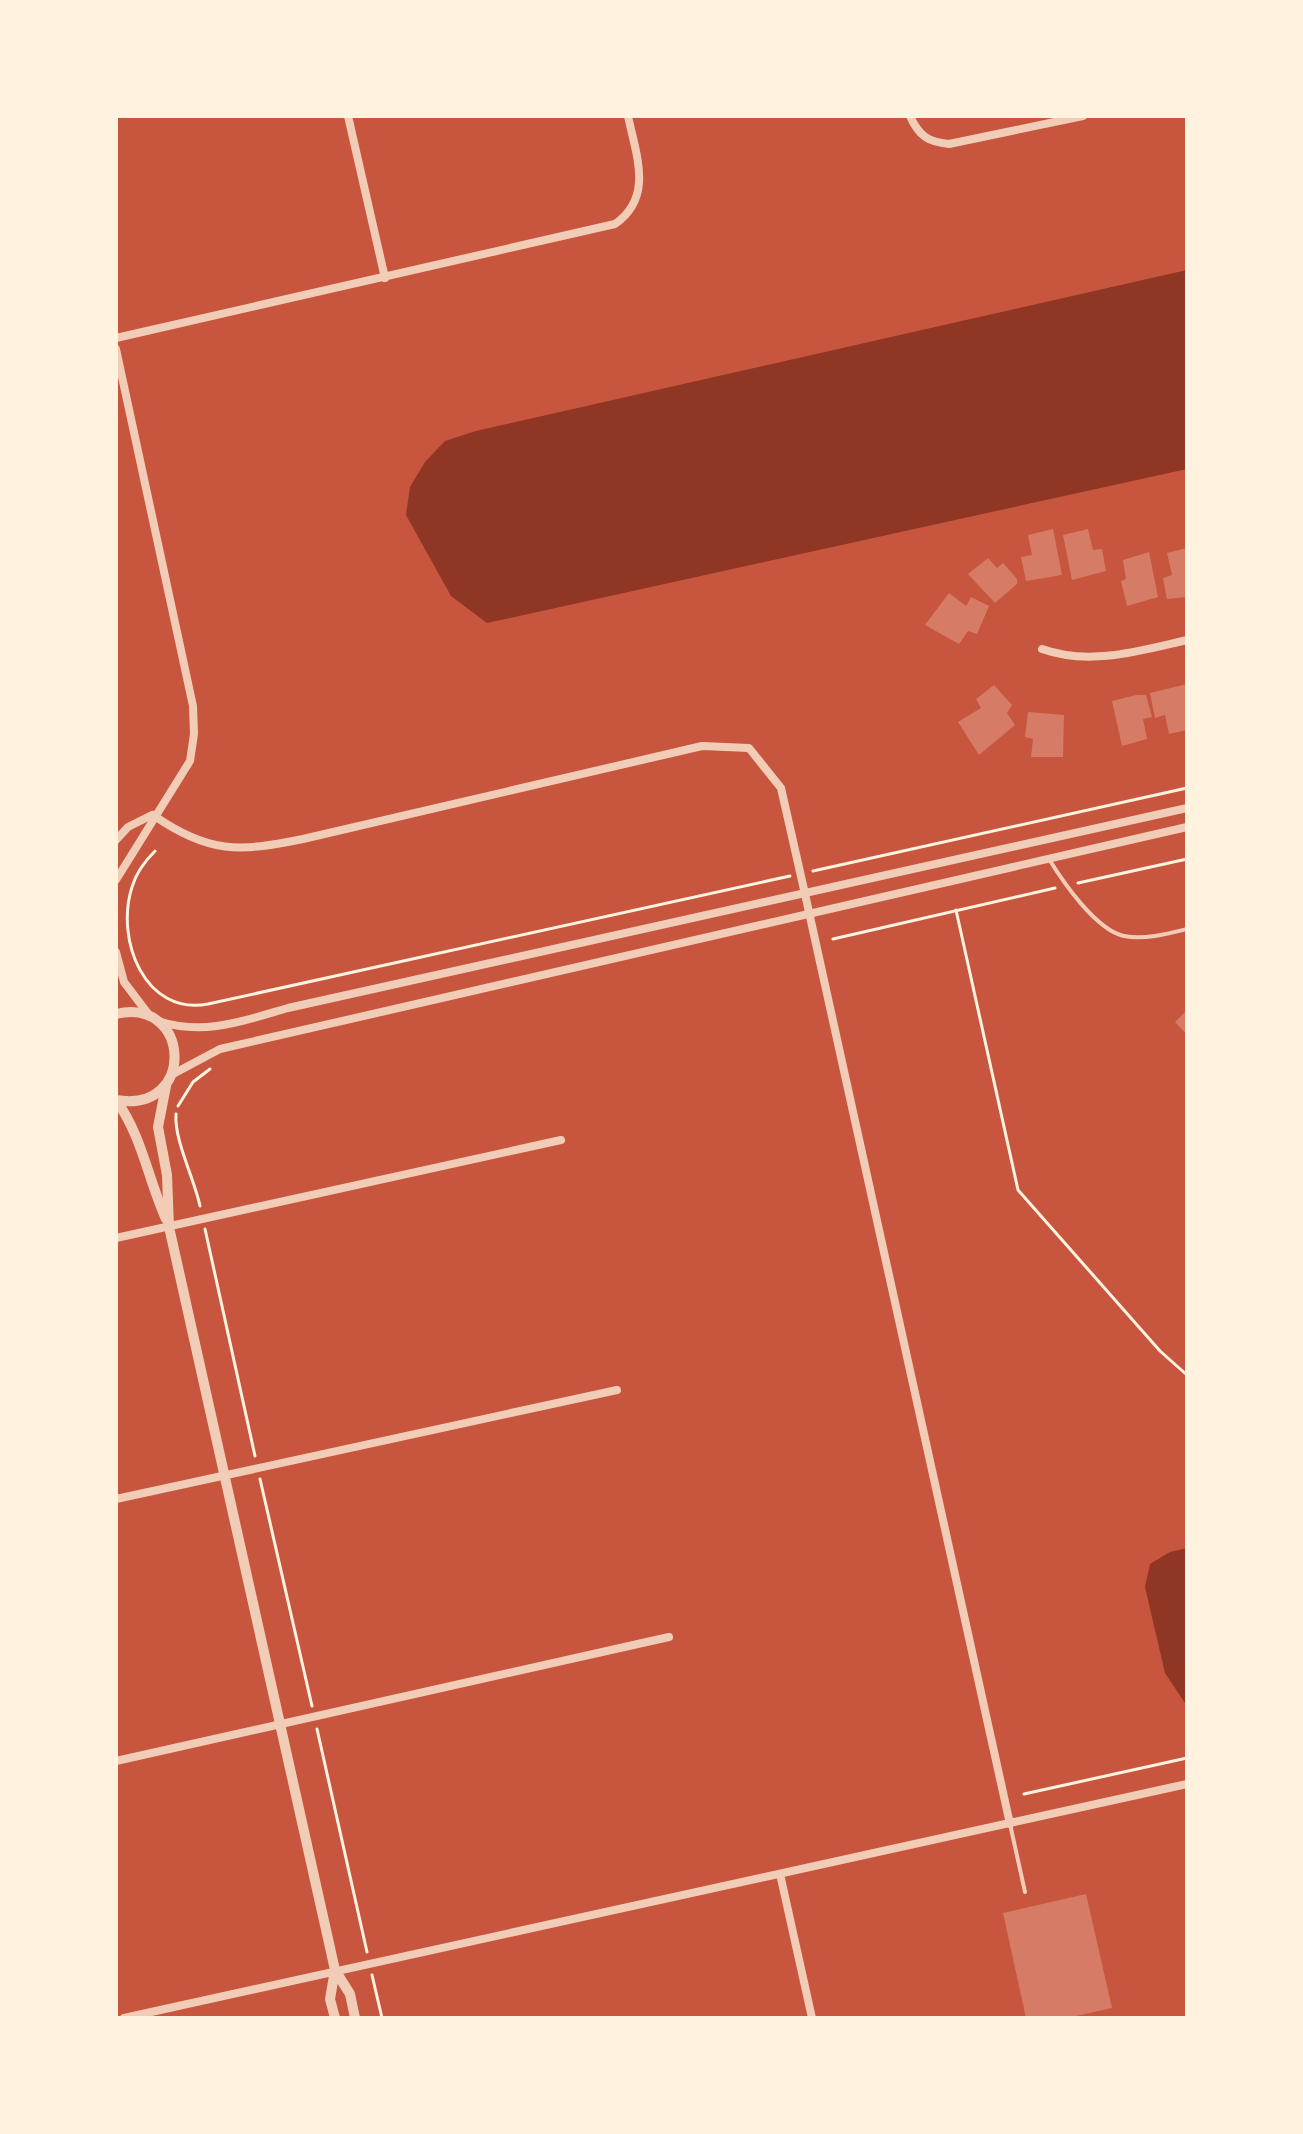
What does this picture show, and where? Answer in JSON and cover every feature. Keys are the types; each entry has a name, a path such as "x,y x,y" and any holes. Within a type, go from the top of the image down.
{"street":[{"path":"348,116 385,278"},
{"path":"116,338 615,224 631,210 640,187 628,116"},
{"path":"910,116 917,131 931,143 949,144 1083,116"},
{"path":"116,349 193,706 194,734 190,761 174,789 153,815 116,880"},
{"path":"1042,649 1082,657 1123,655 1187,640"},
{"path":"153,815 194,841 217,847 263,847 702,746 749,748 767,766 781,788 1010,1824"},
{"path":"116,1014 138,1012 186,1028 222,1026 288,1008 1187,808"},
{"path":"116,840 128,827 153,815"},
{"path":"173,1074 220,1049 1187,827"},
{"path":"116,952 124,982 175,1045 173,1074 166,1086 158,1127 167,1175 169,1227 335,1970 350,1994 355,2018"},
{"path":"116,1100 143,1101 166,1086"},
{"path":"116,1100 136,1131 150,1184 169,1227"},
{"path":"116,1238 561,1140"},
{"path":"116,1499 617,1390"},
{"path":"116,1761 669,1637"},
{"path":"124,2018 1187,1784"},
{"path":"780,1874 812,2018"},
{"path":"335,1970 330,1999 335,2018"}],"lane":[{"path":"1047,857 1066,886 1104,925 1122,936 1156,936 1187,929"},
{"path":"1010,1824 1025,1892"}],"path":[{"path":"155,851 140,868 131,889 130,931 143,978 153,992 182,1006 208,1004 1187,788"},
{"path":"833,939 1187,859"},
{"path":"956,910 1018,1190 1160,1351 1187,1375"},
{"path":"200,1207 193,1172 175,1124 176,1110 193,1082 211,1071"},
{"path":"205,1232 382,2018"},
{"path":"1024,1794 1187,1758"}],"shaded area":[{"path":"1187,270 1187,469 487,623 451,596 406,515 410,487 425,462 445,441 476,431"},
{"path":"1187,1548 1187,1706 1165,1673 1145,1587 1150,1564 1170,1552"}],"building":[{"path":"1053,529 1062,575 1026,581 1021,557 1032,555 1028,535"},
{"path":"1088,529 1093,550 1102,549 1106,571 1072,580 1063,535"},
{"path":"1187,548 1187,597 1167,599 1163,578 1172,575 1167,553"},
{"path":"1149,552 1158,597 1127,606 1121,581 1126,579 1123,560"},
{"path":"988,558 997,568 1003,563 1017,579 1017,584 995,603 968,574"},
{"path":"949,593 966,606 971,597 989,606 977,634 968,631 959,644 925,625"},
{"path":"1187,684 1187,730 1169,734 1165,715 1155,718 1150,693"},
{"path":"994,685 1012,705 1007,713 1015,725 979,755 958,722 981,708 976,699"},
{"path":"1146,695 1152,717 1143,719 1147,739 1122,746 1112,701"},
{"path":"1028,712 1064,715 1063,757 1031,757 1033,739 1025,737"},
{"path":"1187,1010 1187,1035 1175,1022"},
{"path":"1086,1894 1112,2008 1067,2018 1026,2018 1003,1913"}]}
